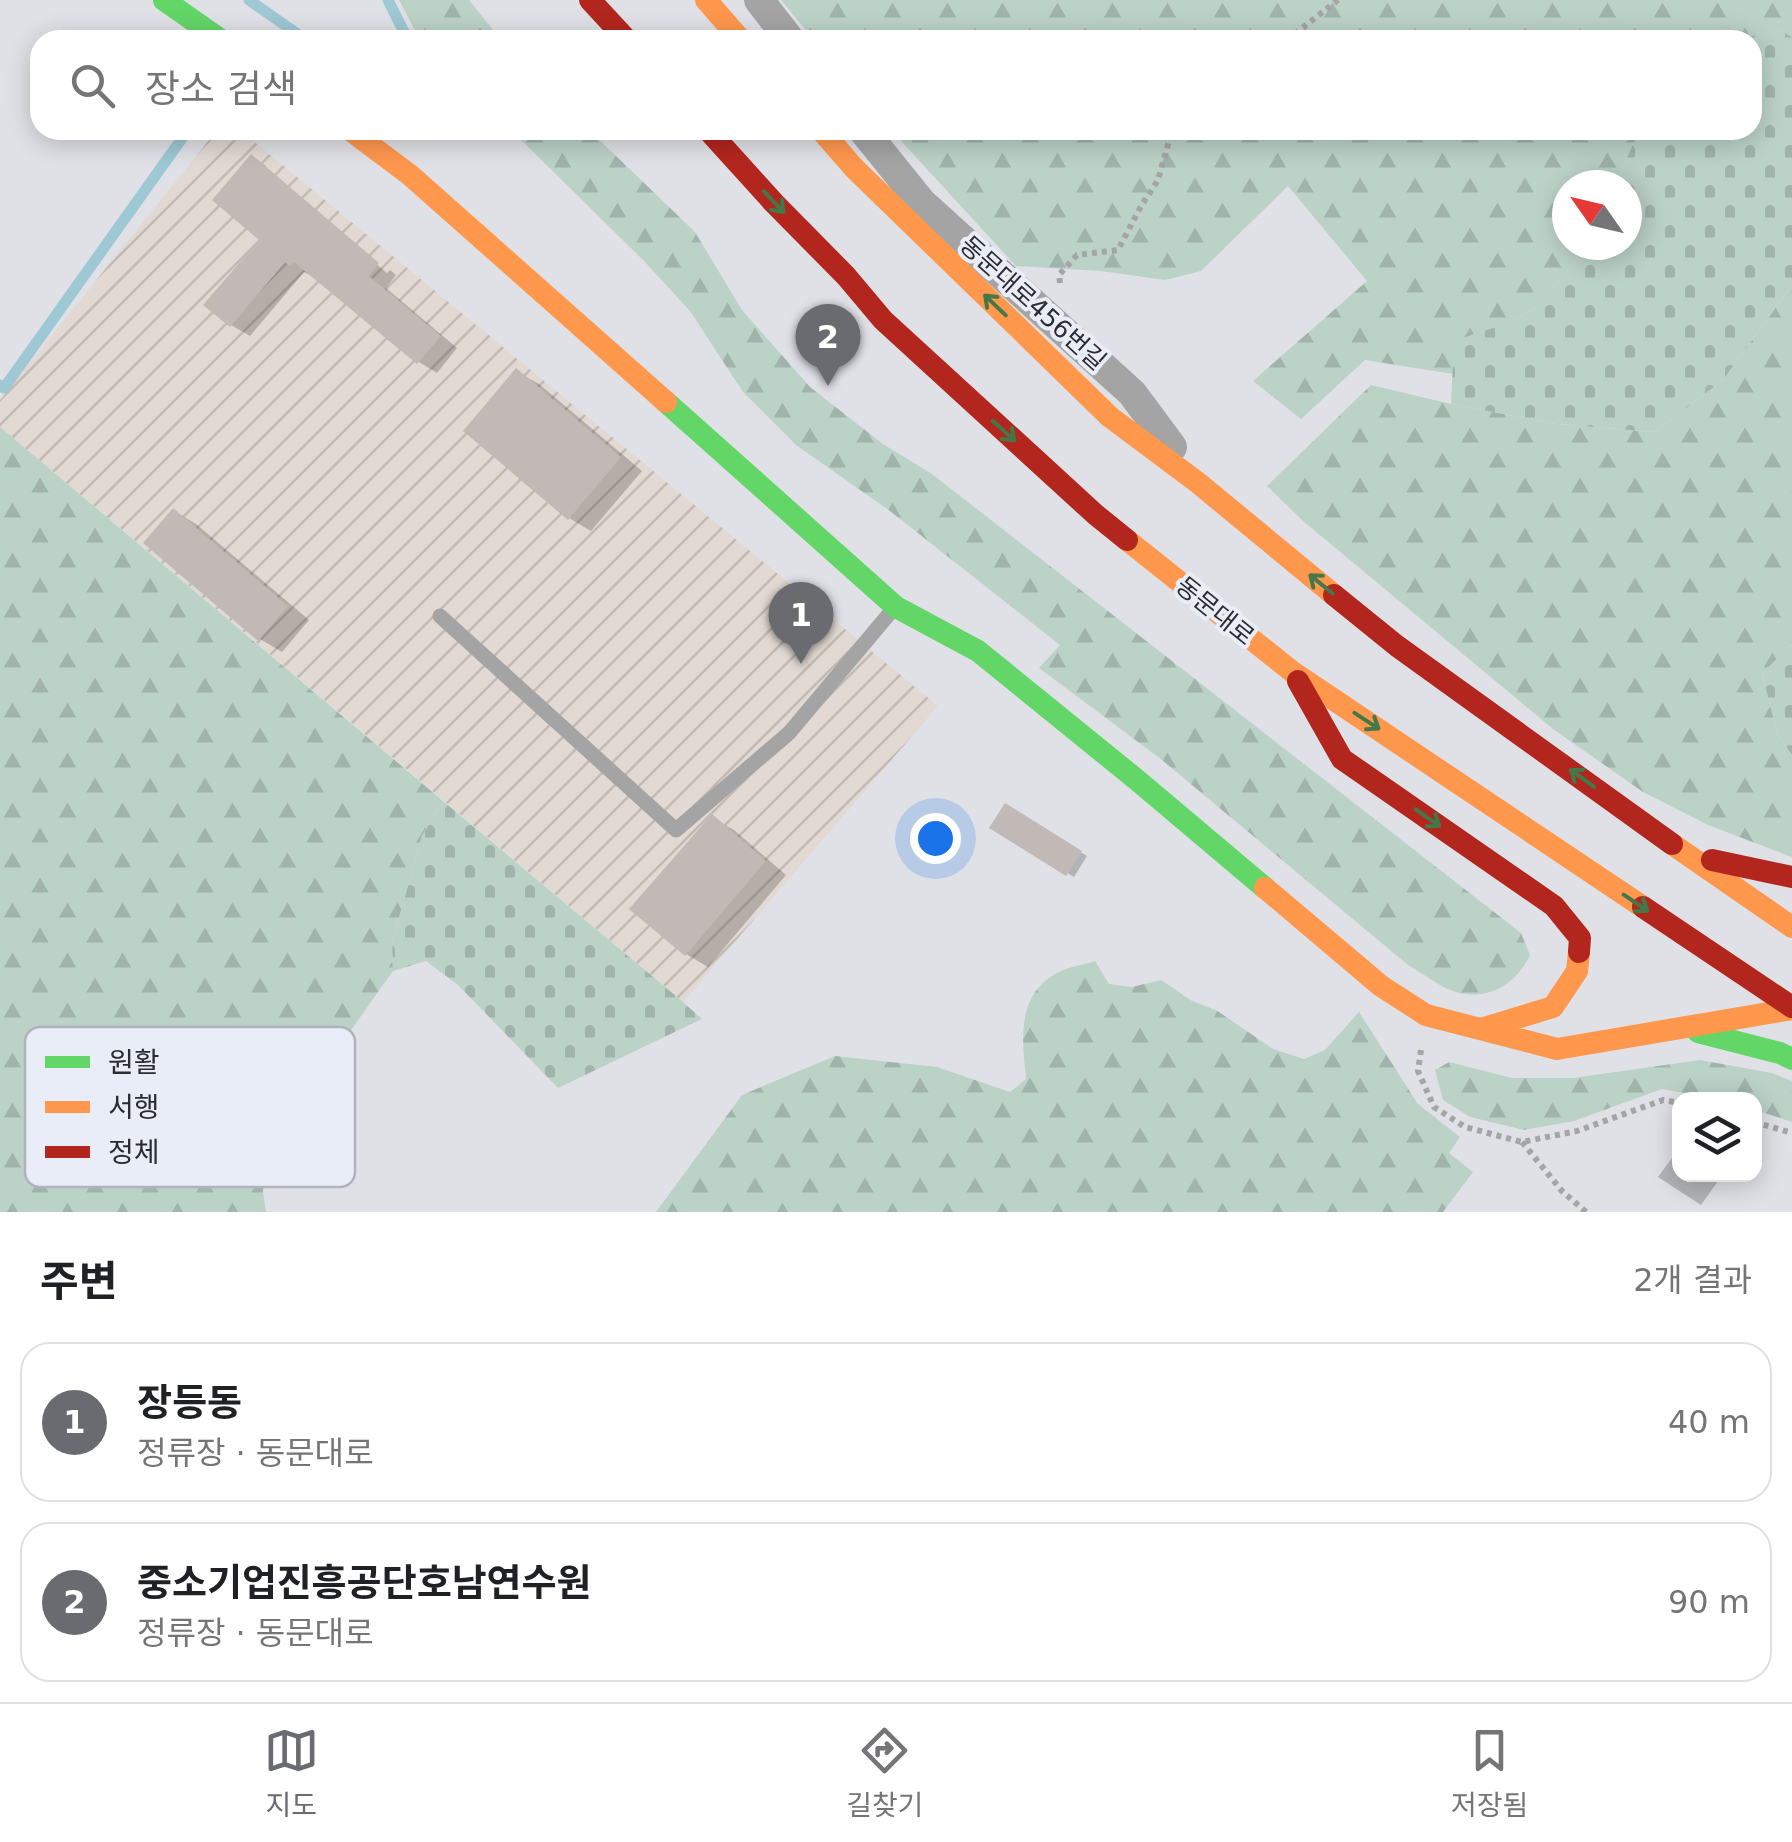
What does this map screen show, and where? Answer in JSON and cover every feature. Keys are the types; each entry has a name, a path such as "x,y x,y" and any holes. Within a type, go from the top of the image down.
{"main road":[{"path":"164,0 207,30"},
{"path":"590,0 618,30"},
{"path":"706,0 732,30"},
{"path":"363,140 410,175 896,606 978,651 1138,780 1381,986 1426,1014 1557,1049 1792,1008"},
{"name":"동문대로","path":"717,140 846,276 882,320 1096,515 1294,673 1792,1008"},
{"path":"829,140 1110,418 1198,482 1397,646 1792,927"},
{"path":"1294,673 1342,759 1554,906 1580,938 1577,971 1553,1007 1481,1029"},
{"path":"1689,856 1792,877"},
{"path":"1678,1028 1730,1038 1792,1060"}],"street":[{"path":"758,0 782,30"},
{"name":"동문대로456번길","path":"871,140 922,202 1132,394 1198,482"}],"lane":[{"path":"440,616 676,830 790,733 896,606"}],"path":[{"path":"1300,30 1338,0"},
{"path":"1071,337 1059,276 1077,255 1118,250 1158,180 1169,140"},
{"path":"1426,1014 1418,1071 1434,1107 1465,1126 1522,1142 1576,1132 1663,1100 1672,1102"},
{"path":"1762,1124 1792,1133"},
{"path":"1522,1142 1562,1191 1586,1212"}],"shaded area":[{"path":"209,140 252,140 938,706 683,1002 0,427 0,400"}],"green space":[{"path":"399,0 469,0 493,30 415,30"},
{"path":"781,0 1792,0 1792,37 1779,30 1762,34 1762,30 806,30"},
{"path":"1779,30 1792,37 1792,285 1723,380 1654,432 1556,424 1451,404 1454,341 1511,322 1538,307 1576,260 1642,260 1642,170 1622,170 1636,140 1762,140 1762,34"},
{"path":"521,140 599,140 695,232 742,310 810,387 883,444 932,474 1521,933 1530,955 1516,976 1486,993 1463,994 1445,988 1408,965 1162,760 1039,668 1060,645 890,511 796,445 743,392 690,311"},
{"path":"900,140 1636,140 1622,170 1552,170 1552,260 1576,260 1538,307 1511,322 1455,341 1453,374 1365,360 1301,419 1253,381 1367,281 1288,186 1201,271 1165,280 1016,266"},
{"path":"1792,285 1792,644 1762,674 1778,735 1792,755 1792,857 1708,825 1643,792 1553,729 1303,521 1267,486 1371,385 1556,424 1654,432 1723,380"},
{"path":"0,427 443,801 422,836 392,943 393,971 353,1027 25,1027 25,1187 263,1187 266,1212 0,1212"},
{"path":"1792,644 1792,755 1778,735 1762,674"},
{"path":"443,801 702,1019 558,1088 458,985 426,961 393,971 392,943 422,836"},
{"path":"1095,961 1109,984 1132,987 1161,980 1192,1001 1216,1010 1273,1049 1304,1059 1325,1050 1359,1012 1418,1104 1460,1137 1449,1153 1473,1172 1443,1212 656,1212 742,1095 835,1056 937,1067 1010,1092 1026,1079 1023,1034 1034,993 1057,973"},
{"path":"1700,1060 1772,1073 1792,1081 1792,1122 1762,1112 1762,1092 1662,1089 1574,1121 1524,1130 1470,1117 1443,1100 1435,1070 1449,1062 1512,1078 1573,1078"}],"building":[{"path":"251,154 379,263 369,276 441,336 417,364 294,262 290,266 285,262 230,327 203,305 259,240 212,200"},
{"path":"516,368 621,457 568,520 463,431"},
{"path":"173,508 288,606 258,641 143,543"},
{"path":"1005,803 1082,851 1066,876 989,828"},
{"path":"712,814 766,861 685,956 629,909"}],"waterway":[{"path":"249,0 292,30"},
{"path":"388,0 403,30"},
{"path":"0,385 4,388 181,140"}],"traffic: fast":[{"path":"164,0 207,30"},
{"path":"666,402 896,607 978,651 1265,888"},
{"path":"1698,1032 1792,1059"}],"traffic: slow":[{"path":"706,0 732,30"},
{"path":"363,140 410,175 666,402"},
{"path":"830,140 1110,417 1197,482 1334,595"},
{"path":"1127,540 1294,673 1643,907"},
{"path":"1672,844 1792,927"},
{"path":"1265,888 1381,986 1426,1015 1557,1049 1792,1009"},
{"path":"1481,1029 1553,1007 1577,971 1579,952"}],"traffic: jam":[{"path":"590,0 618,30"},
{"path":"717,140 883,320 1127,540"},
{"path":"1334,595 1397,646 1672,844"},
{"path":"1298,681 1342,759 1554,906 1580,938 1579,952"},
{"path":"1712,860 1792,877"},
{"path":"1643,907 1792,1007"}],"place":[{"name":"중소기업진흥공단호남연수원","path":"828,386"},
{"name":"장등동","path":"801,664"}]}
